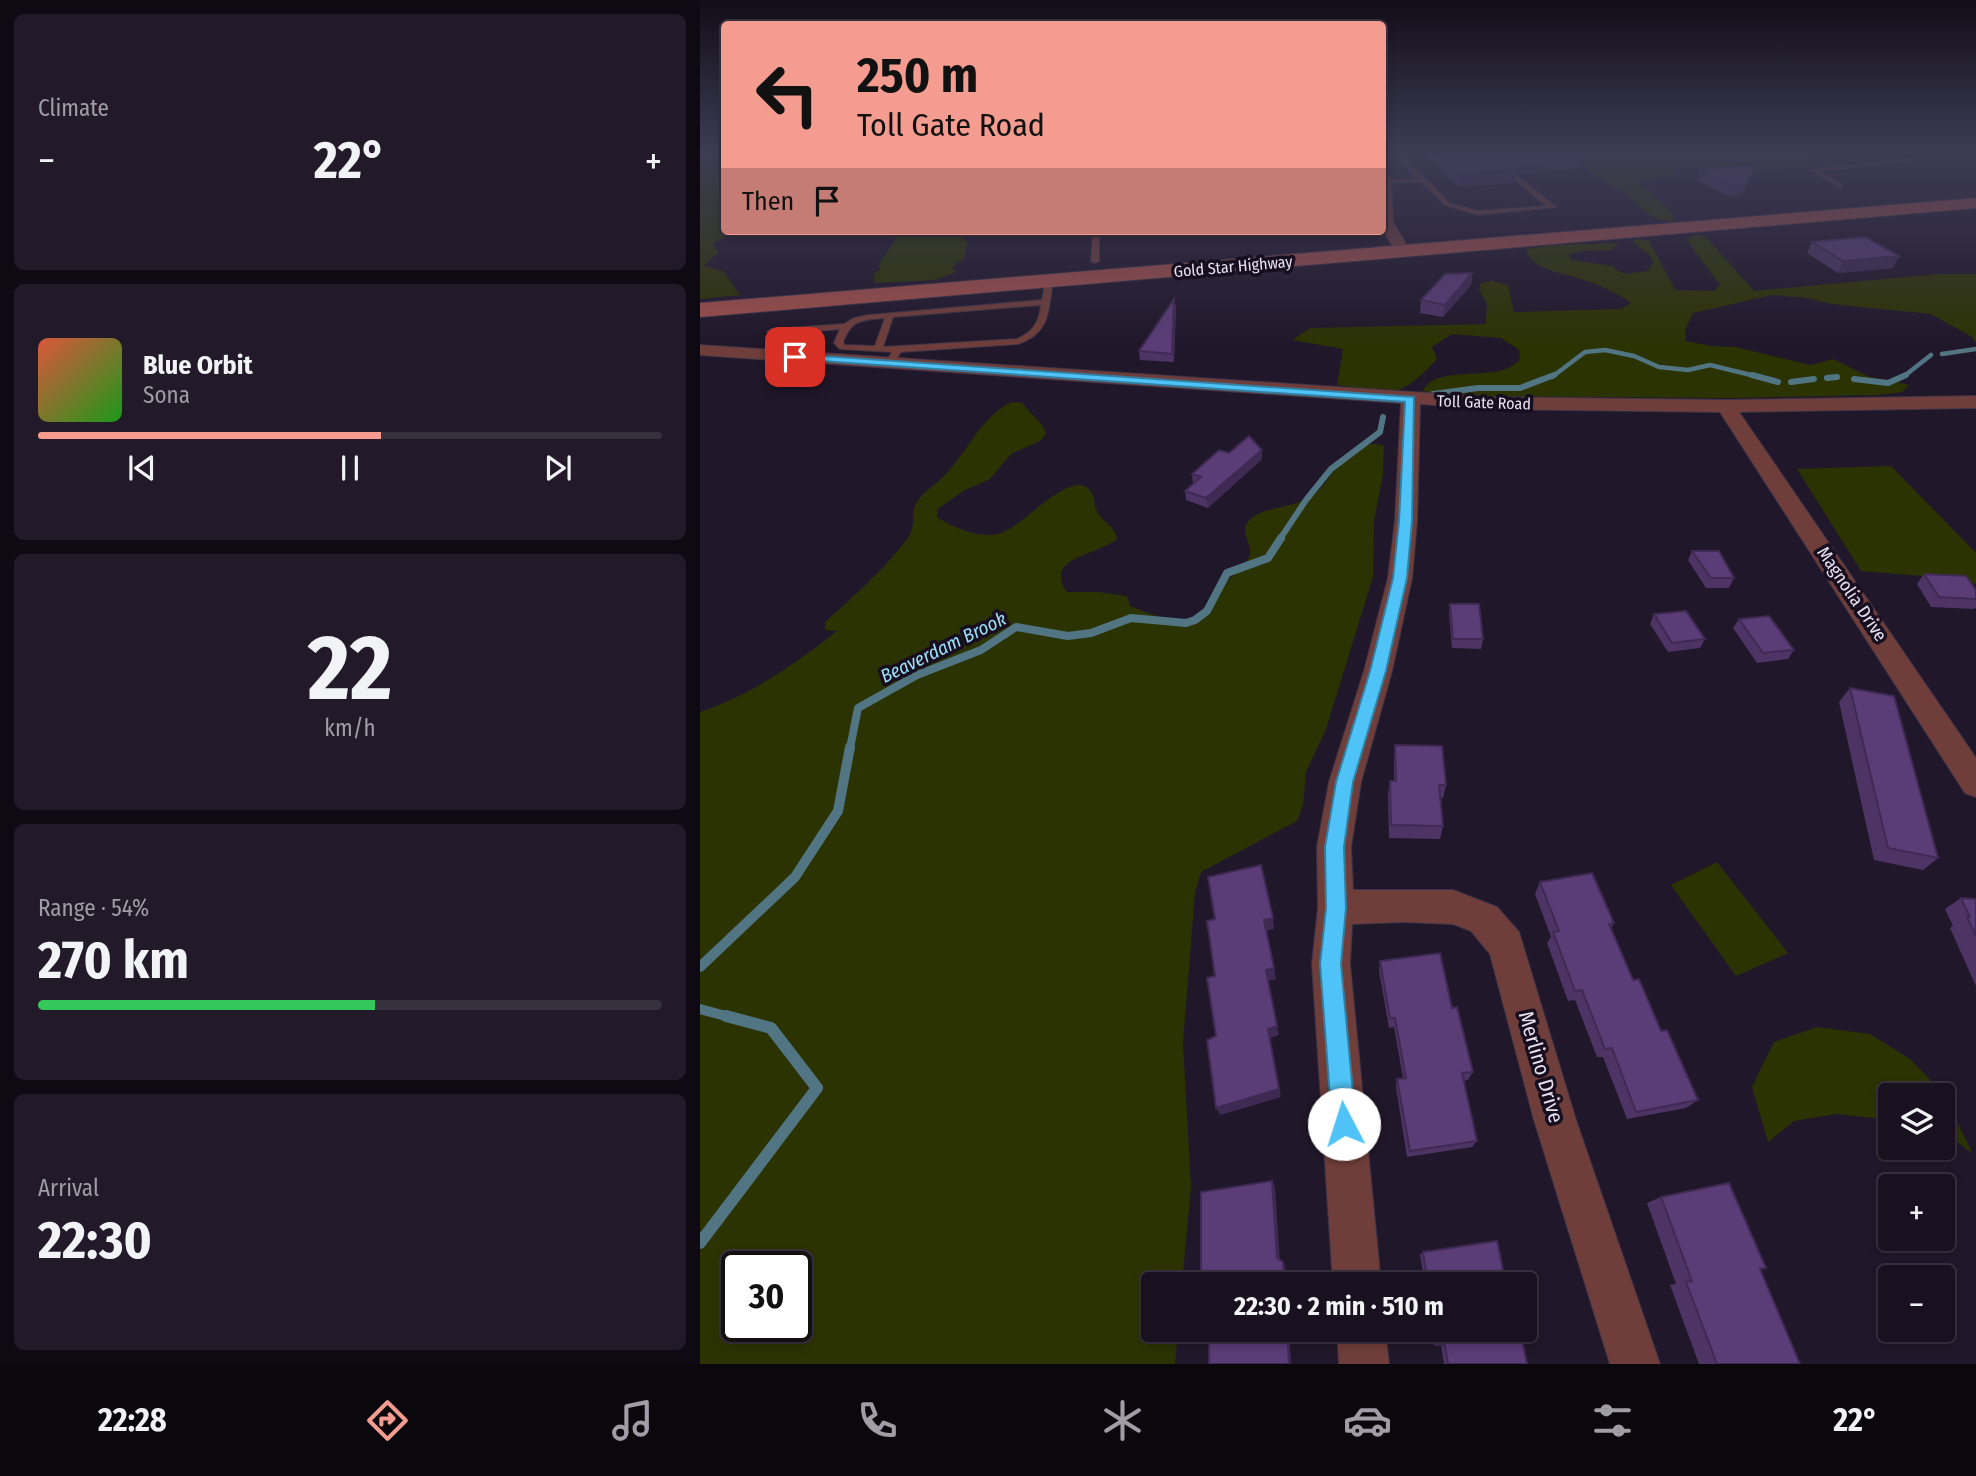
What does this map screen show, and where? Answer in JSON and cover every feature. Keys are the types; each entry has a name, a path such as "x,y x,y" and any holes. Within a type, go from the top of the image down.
{"main road":[{"name":"Gold Star Highway","path":"700,310 1813,217"}],"street":[{"path":"1386,223 1403,251"},
{"name":"Toll Gate Road","path":"700,351 889,354 1411,399 1536,404 1976,402"},
{"path":"1356,1272 1331,964 1336,908 1334,847 1345,782 1378,671 1400,578 1406,521 1411,399"},
{"name":"Magnolia Drive","path":"1726,405 1976,785"},
{"name":"Merlino Drive","path":"1336,908 1453,906 1484,919 1506,946 1555,1120 1635,1364"},
{"path":"1362,1342 1364,1364"}],"lane":[{"path":"1095,261 1096,235"},
{"path":"1044,302 853,319 838,343 843,348 889,354 1031,338 1038,331 1049,281"},
{"path":"909,313 915,292"},
{"path":"889,354 879,330 890,315"},
{"path":"771,332 845,332"}],"green space":[{"path":"700,217 721,217 721,235 728,235 712,244 719,252 703,266 723,271 740,295 700,299"},
{"path":"1653,217 1673,217 1673,222 1663,221"},
{"path":"1696,234 1706,237 1754,291 1939,274 1976,274 1976,343 1972,337 1931,314 1831,304 1808,298 1772,295 1693,313 1685,330 1686,341 1735,347 1811,365 1833,359 1867,376 1909,385 1902,392 1879,395 1735,398 1447,396 1423,391 1437,379 1461,374 1497,372 1520,360 1519,350 1501,338 1452,334 1432,347 1437,359 1422,375 1397,391 1376,393 1337,385 1343,349 1292,340 1310,328 1486,324 1487,304 1479,290 1481,283 1492,281 1508,285 1514,312 1621,309 1631,303 1599,285 1543,267 1529,256 1526,249 1538,247 1619,243 1611,250 1581,251 1568,255 1572,260 1613,266 1626,274 1648,271 1653,262 1650,255 1633,243 1635,239 1649,240 1675,290 1714,291 1720,285 1688,242 1689,237"},
{"path":"898,235 962,235 968,243 963,260 955,262 956,265 952,267 956,272 935,280 875,283 873,275 880,269 879,264"},
{"path":"1012,402 1023,403 1046,434 1040,441 1011,454 990,479 963,491 938,509 937,517 966,531 982,535 998,534 1008,530 1061,491 1074,486 1084,486 1093,496 1098,513 1114,530 1117,539 1067,564 1062,571 1061,580 1067,592 1127,596 1130,606 1150,614 1181,620 1200,614 1211,604 1224,584 1245,565 1250,548 1245,531 1253,517 1309,498 1324,485 1344,458 1360,445 1384,446 1383,474 1374,521 1373,577 1326,729 1306,772 1303,805 1297,821 1201,872 1195,892 1183,1043 1191,1187 1183,1272 1141,1272 1141,1342 1177,1342 1175,1364 700,1364 700,712 737,697 772,678 837,631 825,630 825,622 877,574 905,542 912,530 915,506 920,498 952,467 992,416"},
{"path":"1891,466 1976,553 1976,584 1946,578 1861,571 1797,469"},
{"path":"1717,862 1788,953 1736,976 1671,885"},
{"path":"1817,1027 1870,1034 1910,1059 1933,1083 1878,1083 1878,1119 1836,1114 1794,1121 1768,1142 1752,1087 1774,1042"},
{"path":"1955,1118 1973,1154 1955,1140"}],"building":[{"path":"1865,237 1899,256 1843,261 1812,242"},
{"path":"1472,273 1445,305 1421,300 1445,274"},
{"path":"1174,299 1172,354 1139,351"},
{"path":"1249,436 1262,450 1206,498 1185,491 1201,477 1192,474 1219,450 1229,453"},
{"path":"1692,551 1719,551 1734,578 1711,578"},
{"path":"1924,574 1966,576 1976,590 1976,599 1939,597"},
{"path":"1450,604 1479,604 1483,639 1453,639"},
{"path":"1686,611 1705,639 1672,643 1654,614"},
{"path":"1769,616 1794,650 1763,653 1739,619"},
{"path":"1850,688 1894,696 1938,858 1888,848"},
{"path":"1395,745 1442,746 1446,785 1439,785 1443,826 1391,825 1390,781 1396,781"},
{"path":"1261,865 1273,918 1264,920 1274,968 1266,970 1277,1026 1268,1029 1279,1089 1216,1108 1207,1040 1216,1036 1207,978 1215,976 1207,921 1215,919 1208,877"},
{"path":"1592,873 1614,923 1609,924 1633,980 1639,979 1661,1031 1667,1030 1698,1100 1636,1112 1612,1048 1605,1049 1582,990 1575,991 1553,932 1559,931 1540,882"},
{"path":"1961,898 1976,899 1976,936 1967,917 1970,917"},
{"path":"1440,953 1452,1008 1457,1007 1473,1072 1462,1073 1477,1141 1410,1151 1397,1079 1406,1078 1395,1018 1390,1018 1380,961"},
{"path":"1272,1181 1277,1258 1283,1262 1283,1272 1201,1272 1201,1192"},
{"path":"1729,1183 1766,1268 1760,1269 1800,1364 1717,1364 1686,1282 1692,1281 1661,1197"},
{"path":"1497,1241 1503,1272 1426,1272 1423,1252"},
{"path":"1209,1342 1288,1342 1289,1364 1209,1364"},
{"path":"1437,1342 1522,1342 1527,1364 1448,1364 1445,1345 1437,1345"}],"waterway":[{"name":"Beaverdam Brook","path":"1942,354 1976,349"},
{"name":"Beaverdam Brook","path":"1552,377 1585,352 1605,350 1634,356 1659,367 1688,370 1710,365 1759,377"},
{"name":"Beaverdam Brook","path":"1905,375 1931,355"},
{"name":"Beaverdam Brook","path":"1433,394 1478,388 1520,388 1554,375"},
{"name":"Beaverdam Brook","path":"1752,375 1778,382"},
{"name":"Beaverdam Brook","path":"1854,379 1888,383 1905,375"},
{"name":"Beaverdam Brook","path":"1827,378 1837,377"},
{"name":"Beaverdam Brook","path":"1791,382 1814,379"},
{"name":"Beaverdam Brook","path":"1280,539 1331,469 1380,432 1383,417"},
{"name":"Beaverdam Brook","path":"850,748 858,708 917,675 981,650 1016,627 1068,636 1091,633 1131,618 1186,623 1195,620 1207,611 1227,573 1268,558 1281,538"},
{"name":"Beaverdam Brook","path":"700,967 795,877 838,811 850,747"},
{"path":"700,1009 733,1018"},
{"path":"700,1243 817,1088 771,1028 726,1016"}],"route":[{"path":"795,357 1411,399 1406,521 1400,578 1378,671 1345,782 1334,847 1336,908 1331,964 1344,1124"}]}
